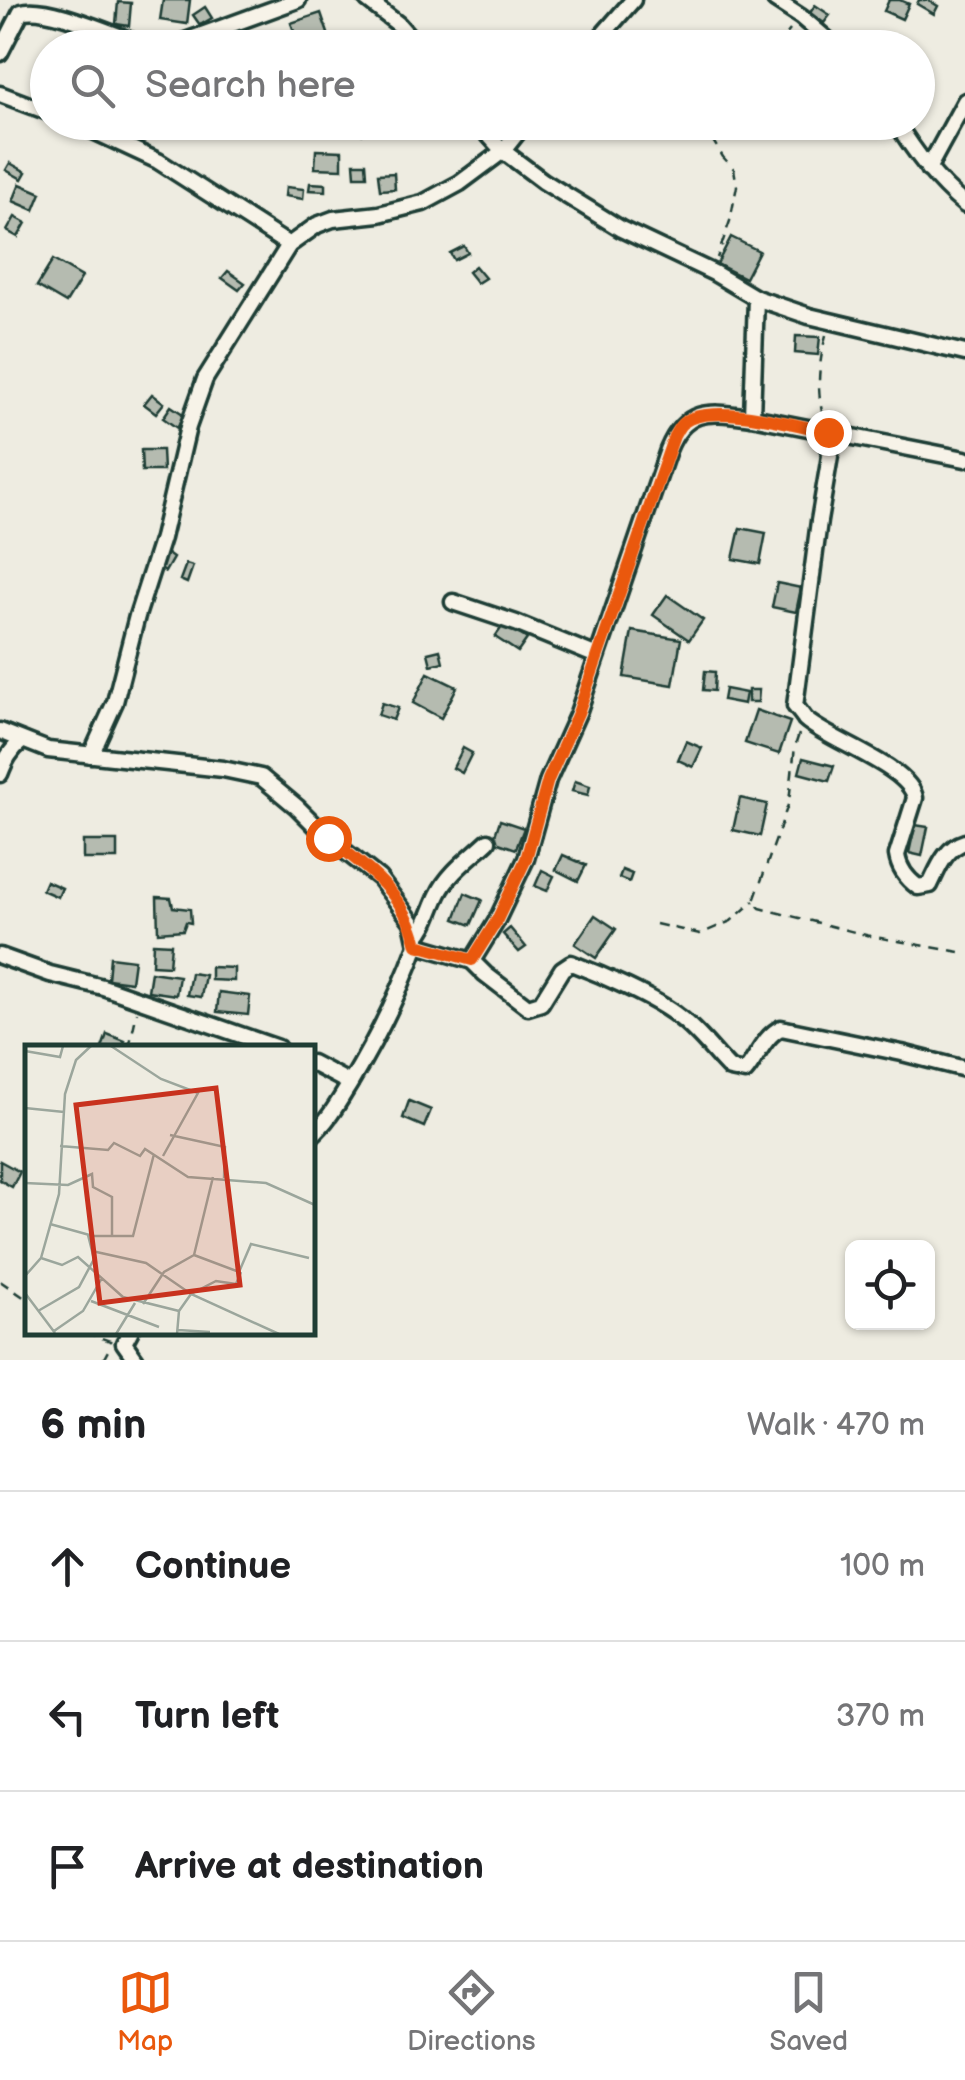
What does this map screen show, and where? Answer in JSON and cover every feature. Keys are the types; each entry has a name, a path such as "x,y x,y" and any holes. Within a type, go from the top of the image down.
{"street":[{"path":"216,30 298,0"},
{"path":"367,0 403,30"},
{"path":"606,30 633,0"},
{"path":"774,0 817,30"},
{"path":"0,53 21,12 30,9 100,30"},
{"path":"0,94 30,105"},
{"path":"928,170 965,101"},
{"path":"113,140 158,161 289,245"},
{"path":"493,140 543,181 621,230 714,273 756,298 829,321 965,353"},
{"path":"91,755 115,702 162,538 188,427 205,379 289,245 334,219 380,214 423,203 460,183 512,140"},
{"path":"908,140 944,188 965,204"},
{"path":"752,417 756,298"},
{"path":"472,960 496,922 526,859 548,780 567,741 674,436 684,422 702,414 752,417 965,459"},
{"path":"828,432 828,475 818,521 795,706 804,718 894,772 913,788 915,798 896,856 910,880 918,886 930,885 947,853 965,842"},
{"path":"453,602 516,622 597,656"},
{"path":"0,731 48,750 223,769 261,777 379,878 412,922 416,942"},
{"path":"0,774 6,758 22,742"},
{"path":"315,1131 334,1109 396,998 438,893 488,841"},
{"path":"416,942 472,960 484,974 528,1007 540,1003 562,969 571,963 579,966 678,1015 735,1072 745,1072 775,1030 781,1028 965,1069"},
{"path":"0,956 50,974 103,986 269,1045"},
{"path":"315,1064 350,1082"},
{"path":"122,1339 136,1360"}],"path":[{"path":"791,30 801,17"},
{"path":"712,140 734,170 737,186 714,273"},
{"path":"828,432 818,393 819,366 829,321"},
{"path":"656,924 700,934 731,921 754,901 790,802 795,746 804,718"},
{"path":"754,901 760,908 822,925 965,953"},
{"path":"130,1045 139,1001"},
{"path":"0,1281 25,1298"},
{"path":"103,1360 122,1339"}],"building":[{"path":"163,0 190,0 187,24 160,20"},
{"path":"889,0 909,4 902,19 884,11"},
{"path":"919,0 938,6 934,14 917,4"},
{"path":"118,2 131,3 129,26 116,24"},
{"path":"815,5 830,15 824,23 810,13"},
{"path":"205,7 212,18 200,25 193,15"},
{"path":"321,13 327,30 294,30 291,23"},
{"path":"316,150 342,151 342,169 315,168"},
{"path":"10,163 26,172 22,179 6,170"},
{"path":"354,163 366,163 367,176 355,176"},
{"path":"394,173 395,189 380,190 378,174"},
{"path":"310,183 326,184 326,191 309,190"},
{"path":"20,184 41,193 34,210 13,201"},
{"path":"286,187 304,189 303,199 285,196"},
{"path":"15,217 26,223 18,237 7,231"},
{"path":"731,237 759,251 745,278 717,264"},
{"path":"464,246 468,253 454,260 450,253"},
{"path":"53,260 82,277 66,303 37,286"},
{"path":"475,266 485,278 477,283 468,272"},
{"path":"228,271 245,283 239,290 222,278"},
{"path":"796,336 820,337 818,355 795,353"},
{"path":"152,394 164,403 156,413 144,404"},
{"path":"171,406 186,416 177,428 163,418"},
{"path":"141,450 162,450 163,471 142,471"},
{"path":"740,528 766,533 760,564 733,559"},
{"path":"166,553 173,558 165,572 158,567"},
{"path":"186,564 193,566 187,583 180,580"},
{"path":"777,583 801,588 796,612 772,607"},
{"path":"667,595 703,620 689,640 653,615"},
{"path":"504,624 527,639 518,652 495,637"},
{"path":"632,631 681,639 673,685 624,677"},
{"path":"440,650 443,662 431,665 428,653"},
{"path":"705,671 715,672 714,691 703,690"},
{"path":"428,673 457,687 441,718 413,703"},
{"path":"725,689 746,693 744,704 723,700"},
{"path":"748,690 759,690 758,702 748,702"},
{"path":"382,703 398,708 393,720 378,715"},
{"path":"756,710 790,722 779,754 745,743"},
{"path":"686,741 702,748 693,767 678,760"},
{"path":"463,748 472,753 462,773 453,768"},
{"path":"803,758 834,766 829,781 799,773"},
{"path":"575,781 590,786 588,795 572,791"},
{"path":"740,798 767,804 760,836 733,830"},
{"path":"500,820 524,828 516,849 493,841"},
{"path":"915,825 928,827 922,856 909,853"},
{"path":"83,841 117,841 117,859 83,859"},
{"path":"563,855 586,865 578,881 556,870"},
{"path":"542,870 554,876 547,891 535,886"},
{"path":"622,870 632,874 629,882 619,878"},
{"path":"46,881 62,888 58,897 42,890"},
{"path":"465,893 482,900 471,925 455,919"},
{"path":"157,897 171,898 173,907 190,909 191,923 186,922 183,930 158,932"},
{"path":"595,915 616,929 596,958 575,944"},
{"path":"510,928 526,947 519,952 503,934"},
{"path":"153,943 171,944 169,966 152,965"},
{"path":"110,957 134,960 131,982 108,979"},
{"path":"211,967 234,968 234,981 211,980"},
{"path":"151,972 179,976 176,995 148,991"},
{"path":"191,973 205,975 201,997 187,995"},
{"path":"219,992 250,996 248,1015 217,1012"},
{"path":"107,1034 125,1041 123,1045 103,1045"},
{"path":"409,1101 431,1110 424,1127 403,1118"},
{"path":"0,1161 20,1172 12,1187 0,1180"}],"route":[{"path":"328,838 379,878 412,922 417,945 472,960 496,922 526,859 548,780 578,713 674,436 684,422 702,414 752,417 828,432"}]}
